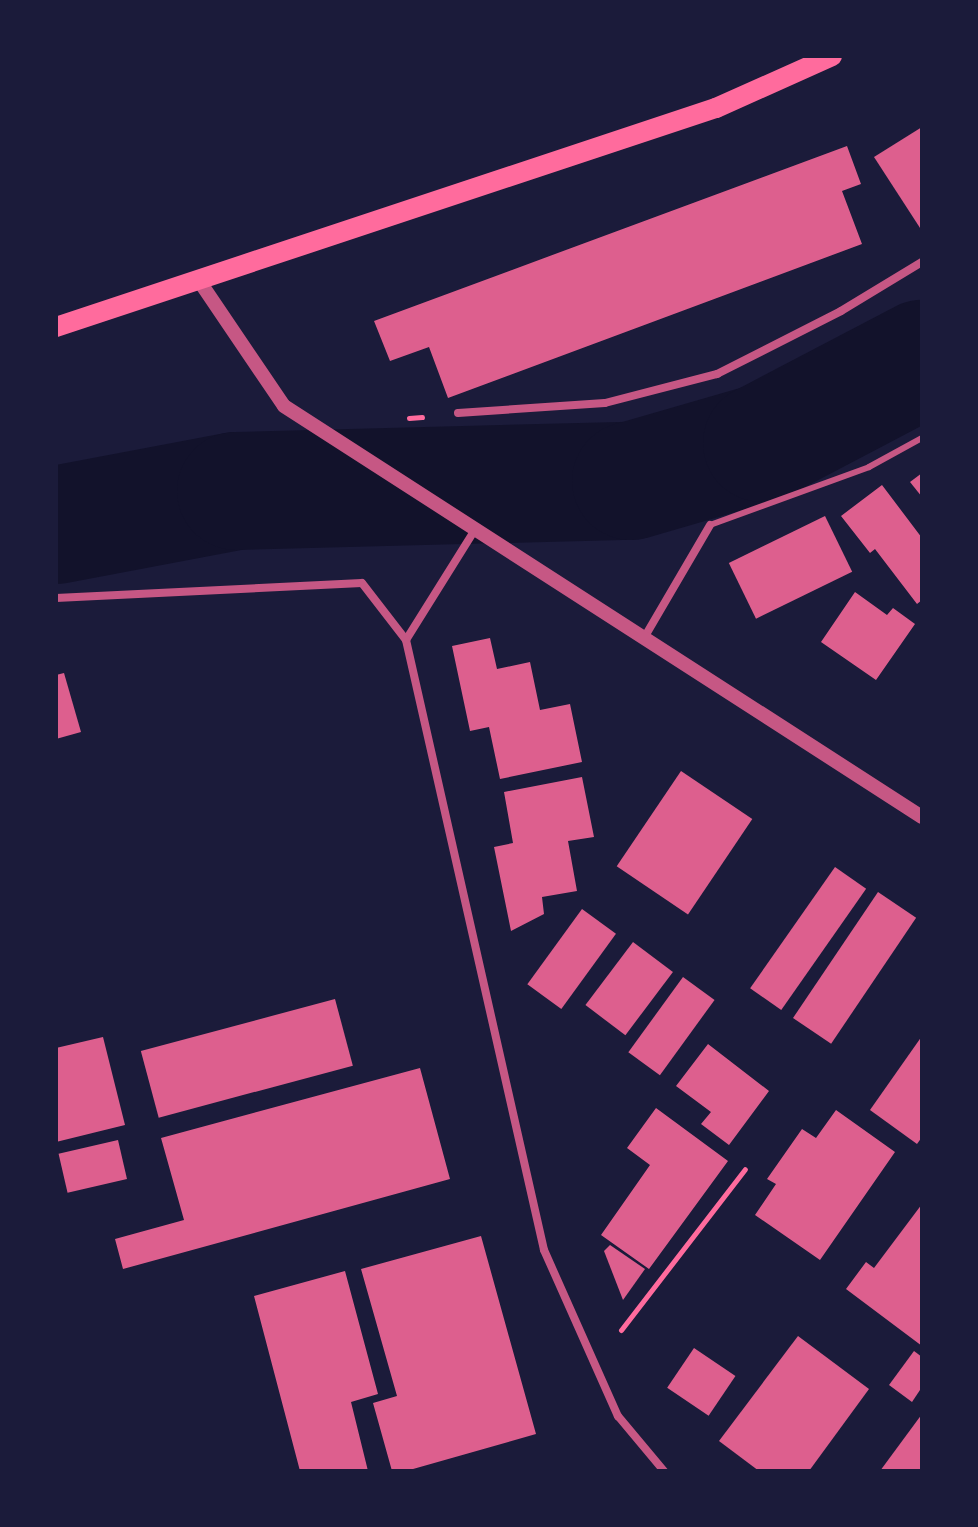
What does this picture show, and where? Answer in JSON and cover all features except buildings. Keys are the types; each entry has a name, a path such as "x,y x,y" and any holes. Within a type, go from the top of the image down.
{"main road":[{"path":"56,327 716,108 832,56"}],"street":[{"path":"458,413 605,403 717,374 841,311 922,262"},
{"path":"198,279 284,406 922,817"},
{"path":"644,638 710,525"},
{"path":"406,640 473,527"},
{"path":"56,598 362,583 406,640 544,1250 618,1416 664,1471"}],"lane":[{"path":"710,525 869,467 922,438"}],"path":[{"path":"595,1364 745,1169"}],"waterway":[{"path":"56,525 236,491 631,481 762,443 922,359"}]}
